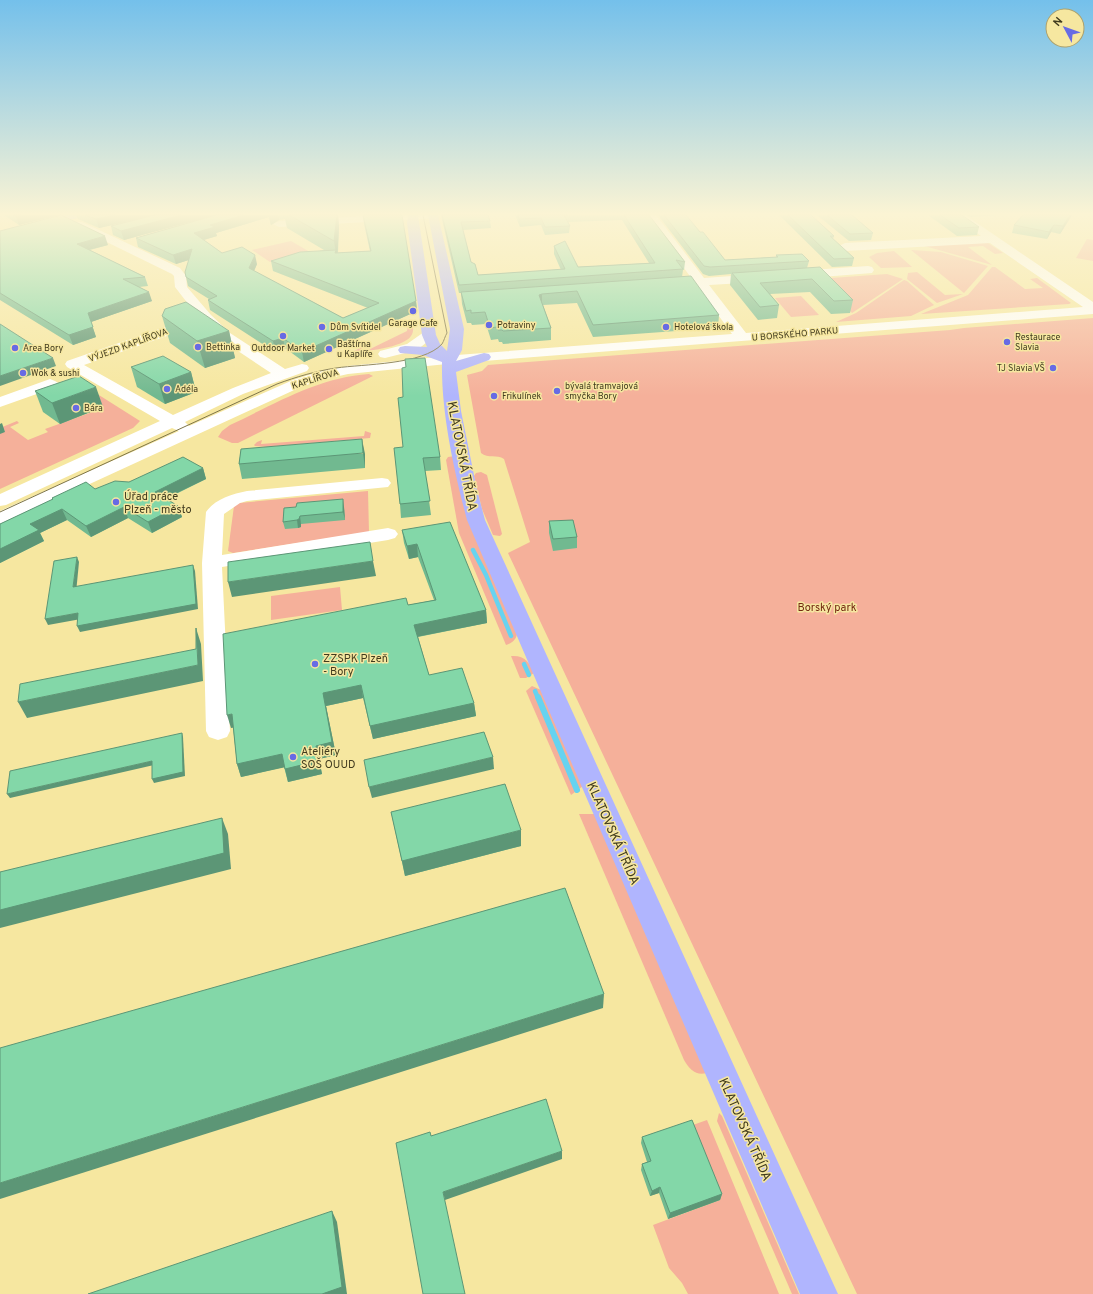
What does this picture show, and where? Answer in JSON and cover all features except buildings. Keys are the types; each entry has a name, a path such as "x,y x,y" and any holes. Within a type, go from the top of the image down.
{"main road":[{"path":"420,275 429,335 440,365"},
{"name":"KLATOVSKÁ TŘÍDA","path":"449,275 455,298 455,341 454,350 440,365 453,411 468,490 481,534 819,1294"},
{"path":"455,341 462,349 484,357"},
{"path":"405,350 430,352 440,365"},
{"path":"440,365 462,364 484,357"}],"street":[{"path":"180,275 181,287 206,318 225,336 283,374"},
{"path":"696,275 743,338"},
{"path":"652,285 787,275"},
{"path":"1045,275 1093,309"},
{"name":"U BORSKÉHO PARKU","path":"484,357 743,338 1093,309"},
{"name":"VÝJEZD KAPLÍŘOVA","path":"101,382 72,364 206,318"},
{"path":"405,350 419,343 429,335"},
{"name":"KAPLÍŘOVA","path":"0,501 245,388 283,374 322,364 405,350"},
{"name":"KAPLÍŘOVA","path":"0,518 190,431 311,378 348,370 440,365"},
{"path":"0,402 50,384 66,395 101,382 206,440"},
{"path":"218,731 223,639 212,563 216,512 234,499 382,483"},
{"path":"212,563 388,534"}],"green space":[{"path":"891,275 903,279 852,313 817,279"},
{"path":"908,275 921,275 945,295 963,294 937,303 907,279"},
{"path":"942,275 980,275 964,293"},
{"path":"985,275 1006,275 1025,289 1043,288 1030,279 1037,278 1071,303 921,314 968,295"},
{"path":"904,280 934,305 911,316 836,322 856,313"},
{"path":"801,296 819,315 791,317 775,298"},
{"name":"Borský park","path":"1093,318 1093,1294 857,1294 508,553 530,542 504,459 487,456 481,453 467,375 482,371 488,365"},
{"path":"413,323 412,334 407,340 392,346 374,350 350,353 360,348 362,348 362,350 368,350 407,331 408,325"},
{"path":"369,374 373,376 238,443 232,443 218,437 222,431 230,425 281,400 333,380"},
{"path":"91,390 140,421 133,428 0,489 0,433 5,431 0,428 17,421 19,423 10,427 28,440 48,432 45,429 95,411"},
{"path":"365,431 371,433 370,438 267,447 254,445 262,440 261,444 364,436"},
{"path":"455,456 517,634 513,641 506,645 459,533 446,460 448,457"},
{"path":"481,472 487,475 502,534 500,536 493,535 482,509 474,476 476,473"},
{"path":"368,491 369,532 233,553 228,551 234,506 239,503"},
{"path":"340,587 342,610 271,620 271,596"},
{"path":"511,656 520,657 526,660 534,673 526,678 520,678"},
{"path":"532,686 541,690 583,786 571,795 526,691"},
{"path":"579,814 595,814 707,1073 696,1073 684,1060"},
{"path":"719,1113 722,1116 799,1294 792,1294 717,1121"},
{"path":"707,1120 779,1294 688,1294 682,1283 669,1268 653,1225 720,1200 690,1126"}],"waterway":[{"path":"473,550 486,575 511,636"},
{"path":"524,664 529,675"},
{"path":"535,691 538,698"},
{"path":"538,697 577,790"}],"tram line":[{"path":"0,512 277,384 321,371 407,360 433,351 442,344 447,333 435,275"}],"place":[{"name":"Garage Cafe","path":"413,311"},
{"name":"Potraviny","path":"489,325"},
{"name":"Dům Svítidel","path":"322,327"},
{"name":"Hotelová škola","path":"666,327"},
{"name":"Outdoor Market","path":"283,336"},
{"name":"Restaurace Slavia","path":"1007,342"},
{"name":"Bettinka","path":"198,347"},
{"name":"Area Bory","path":"15,348"},
{"name":"Baštírna u Kaplíře","path":"329,349"},
{"name":"TJ Slavia VŠ","path":"1053,368"},
{"name":"Wok & sushi","path":"23,373"},
{"name":"Adéla","path":"167,389"},
{"name":"bývalá tramvajová smyčka Bory","path":"557,391"},
{"name":"Frikulínek","path":"494,396"},
{"name":"Bára","path":"76,408"},
{"name":"Úřad práce Plzeň - město","path":"116,502"},
{"name":"ZZSPK Plzeň - Bory","path":"315,664"},
{"name":"Ateliéry SOŠ OUUD","path":"293,757"}]}
